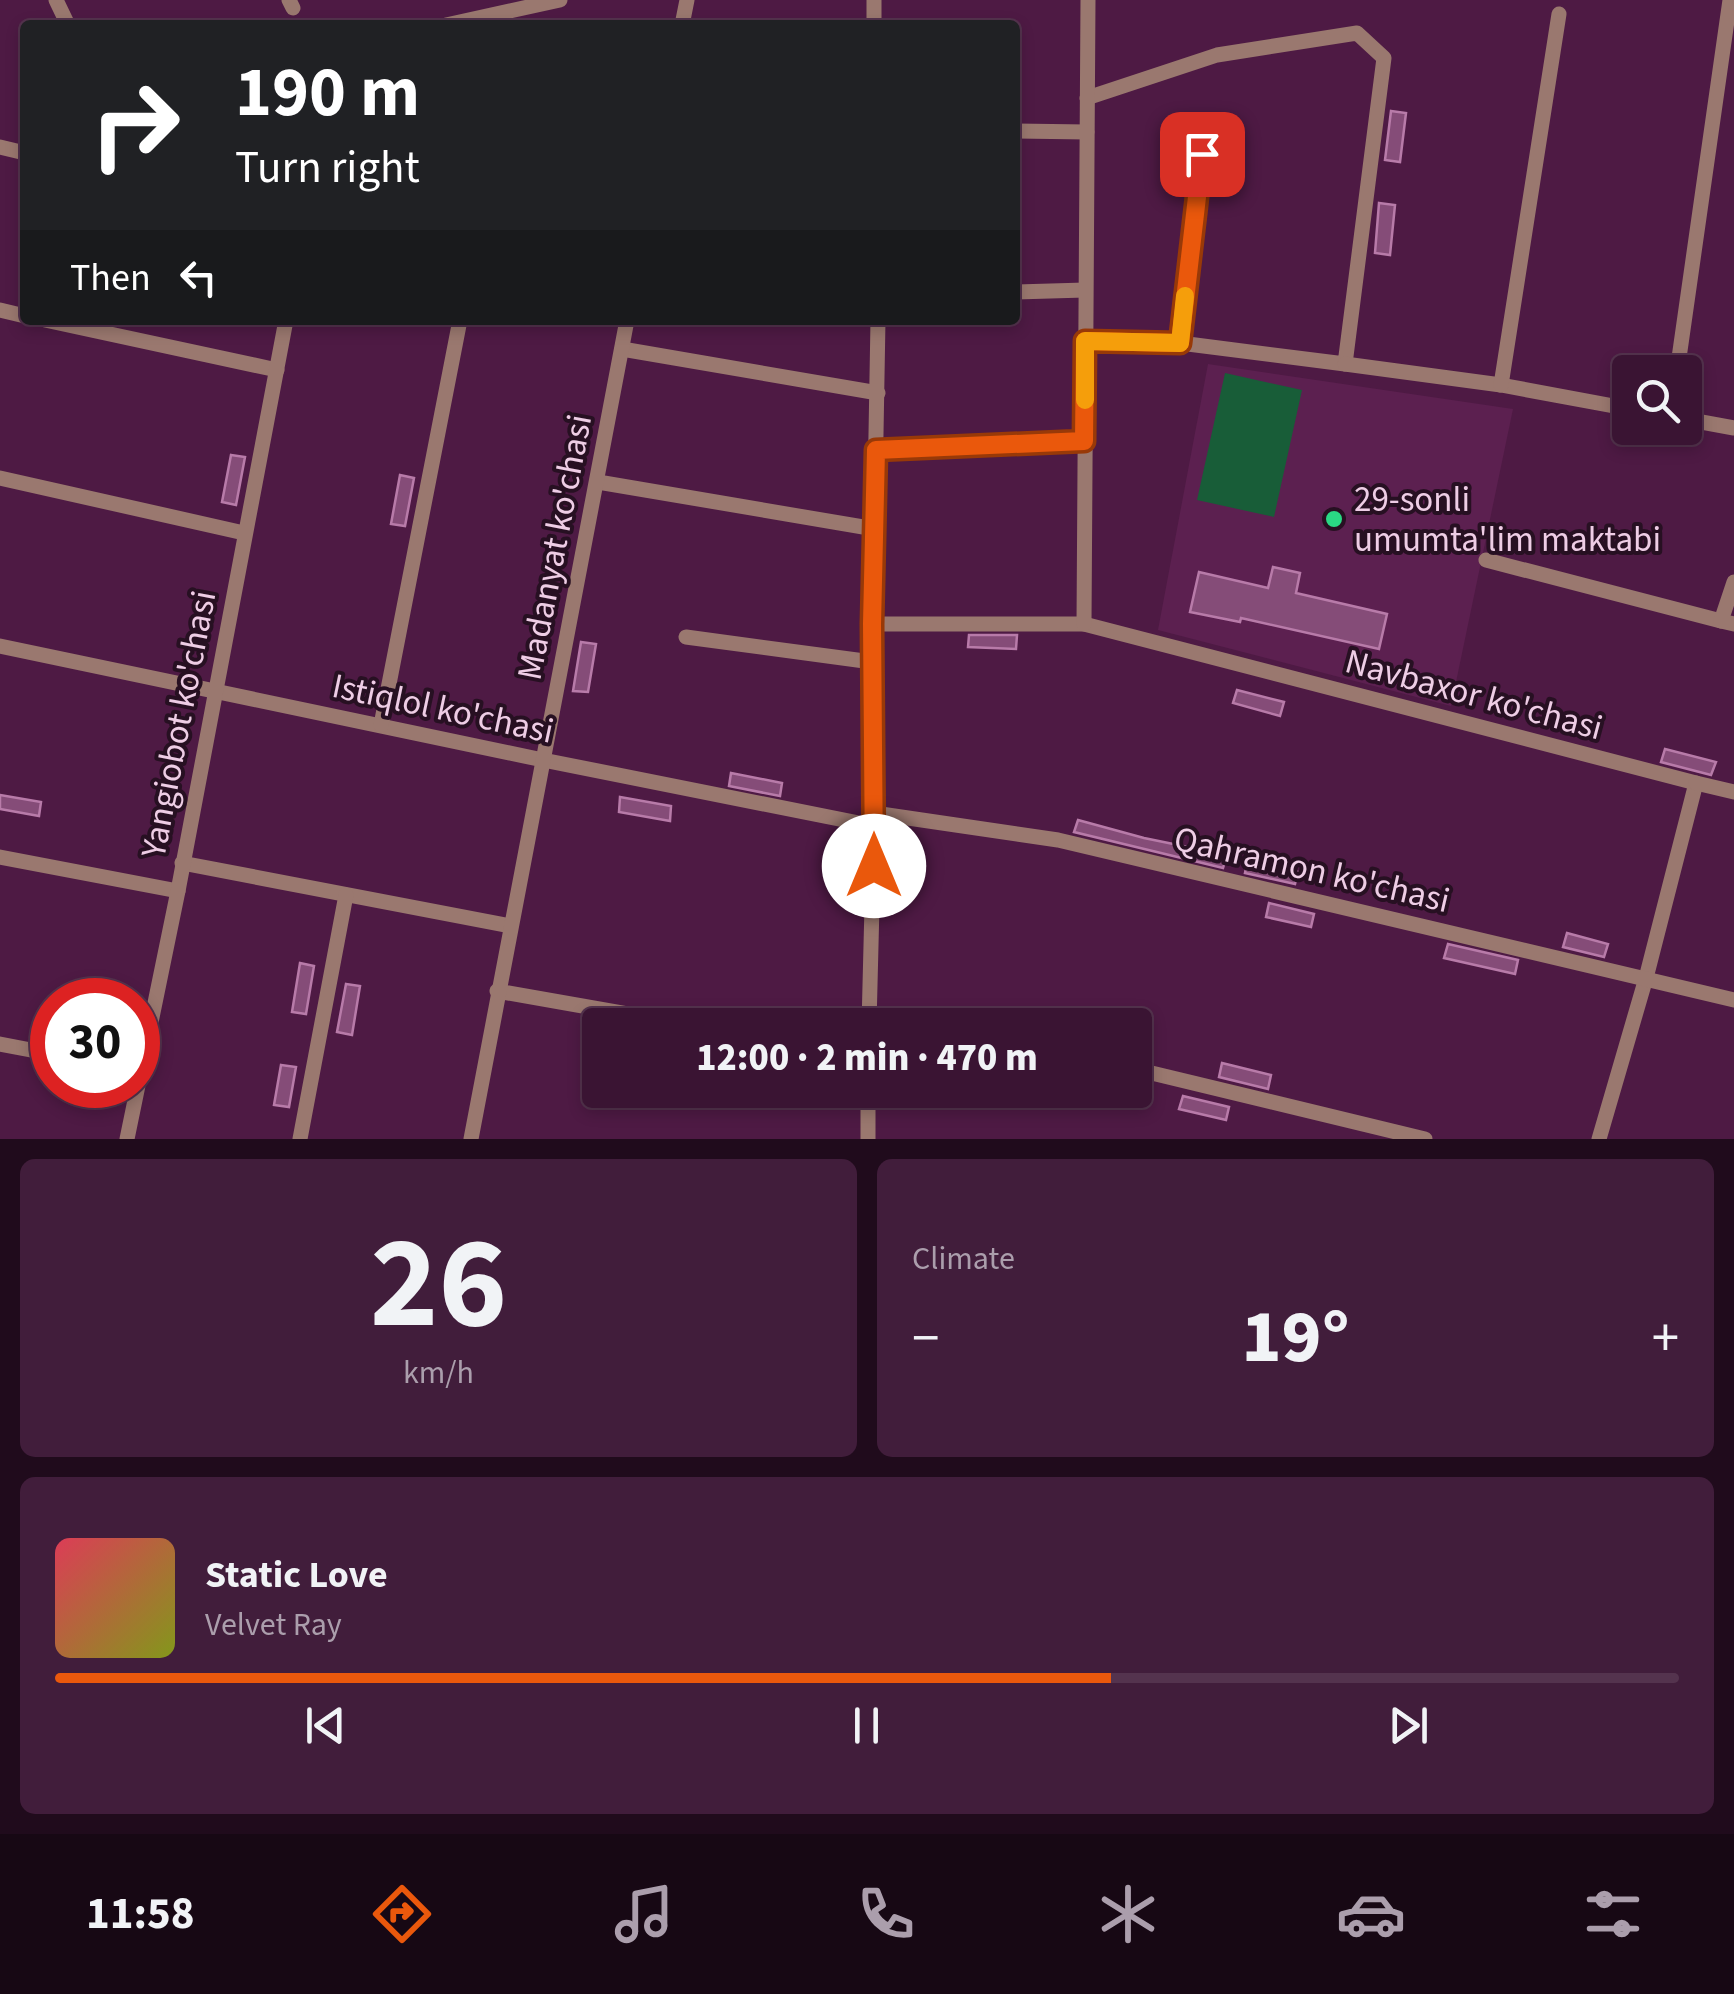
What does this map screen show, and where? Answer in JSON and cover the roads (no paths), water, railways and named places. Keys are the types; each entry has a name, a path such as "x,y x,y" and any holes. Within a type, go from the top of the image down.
{"street":[{"path":"492,20 519,17 560,0"},
{"path":"1084,624 1088,0"},
{"path":"1679,355 1730,0"},
{"path":"1501,384 1559,14"},
{"path":"1088,98 1218,55 1357,33 1384,58 1345,364"},
{"path":"1020,131 1087,132"},
{"path":"1180,343 1202,154"},
{"path":"1020,292 1085,290"},
{"path":"68,325 277,370"},
{"name":"Yangiobot ko'chasi","path":"159,978 285,325"},
{"path":"381,725 459,325"},
{"name":"Madanyat ko'chasi","path":"471,1139 626,325"},
{"path":"870,1008 878,325"},
{"path":"1085,341 1180,343 1501,384 1612,406"},
{"path":"622,348 878,393"},
{"path":"1702,422 1734,428"},
{"path":"876,450 1084,441"},
{"path":"0,478 244,533"},
{"path":"598,482 874,529"},
{"path":"1486,560 1728,622 1734,582"},
{"name":"Navbaxor ko'chasi","path":"872,624 1084,624 1734,792"},
{"path":"686,637 872,662"},
{"name":"Istiqlol ko'chasi","path":"0,646 542,760 874,820"},
{"path":"1598,1139 1646,978 1696,783"},
{"name":"Qahramon ko'chasi","path":"874,820 1058,840 1734,1000"},
{"path":"0,857 178,891"},
{"path":"182,863 510,926"},
{"path":"300,1139 346,895"},
{"path":"497,992 591,1008"},
{"path":"0,1044 30,1050"},
{"path":"1152,1074 1425,1139"},
{"name":"Yangiobot ko'chasi","path":"127,1139 132,1108"},
{"path":"868,1108 868,1139"}],"place":[{"name":"29-sonli umumta'lim maktabi","path":"1334,519"}]}
